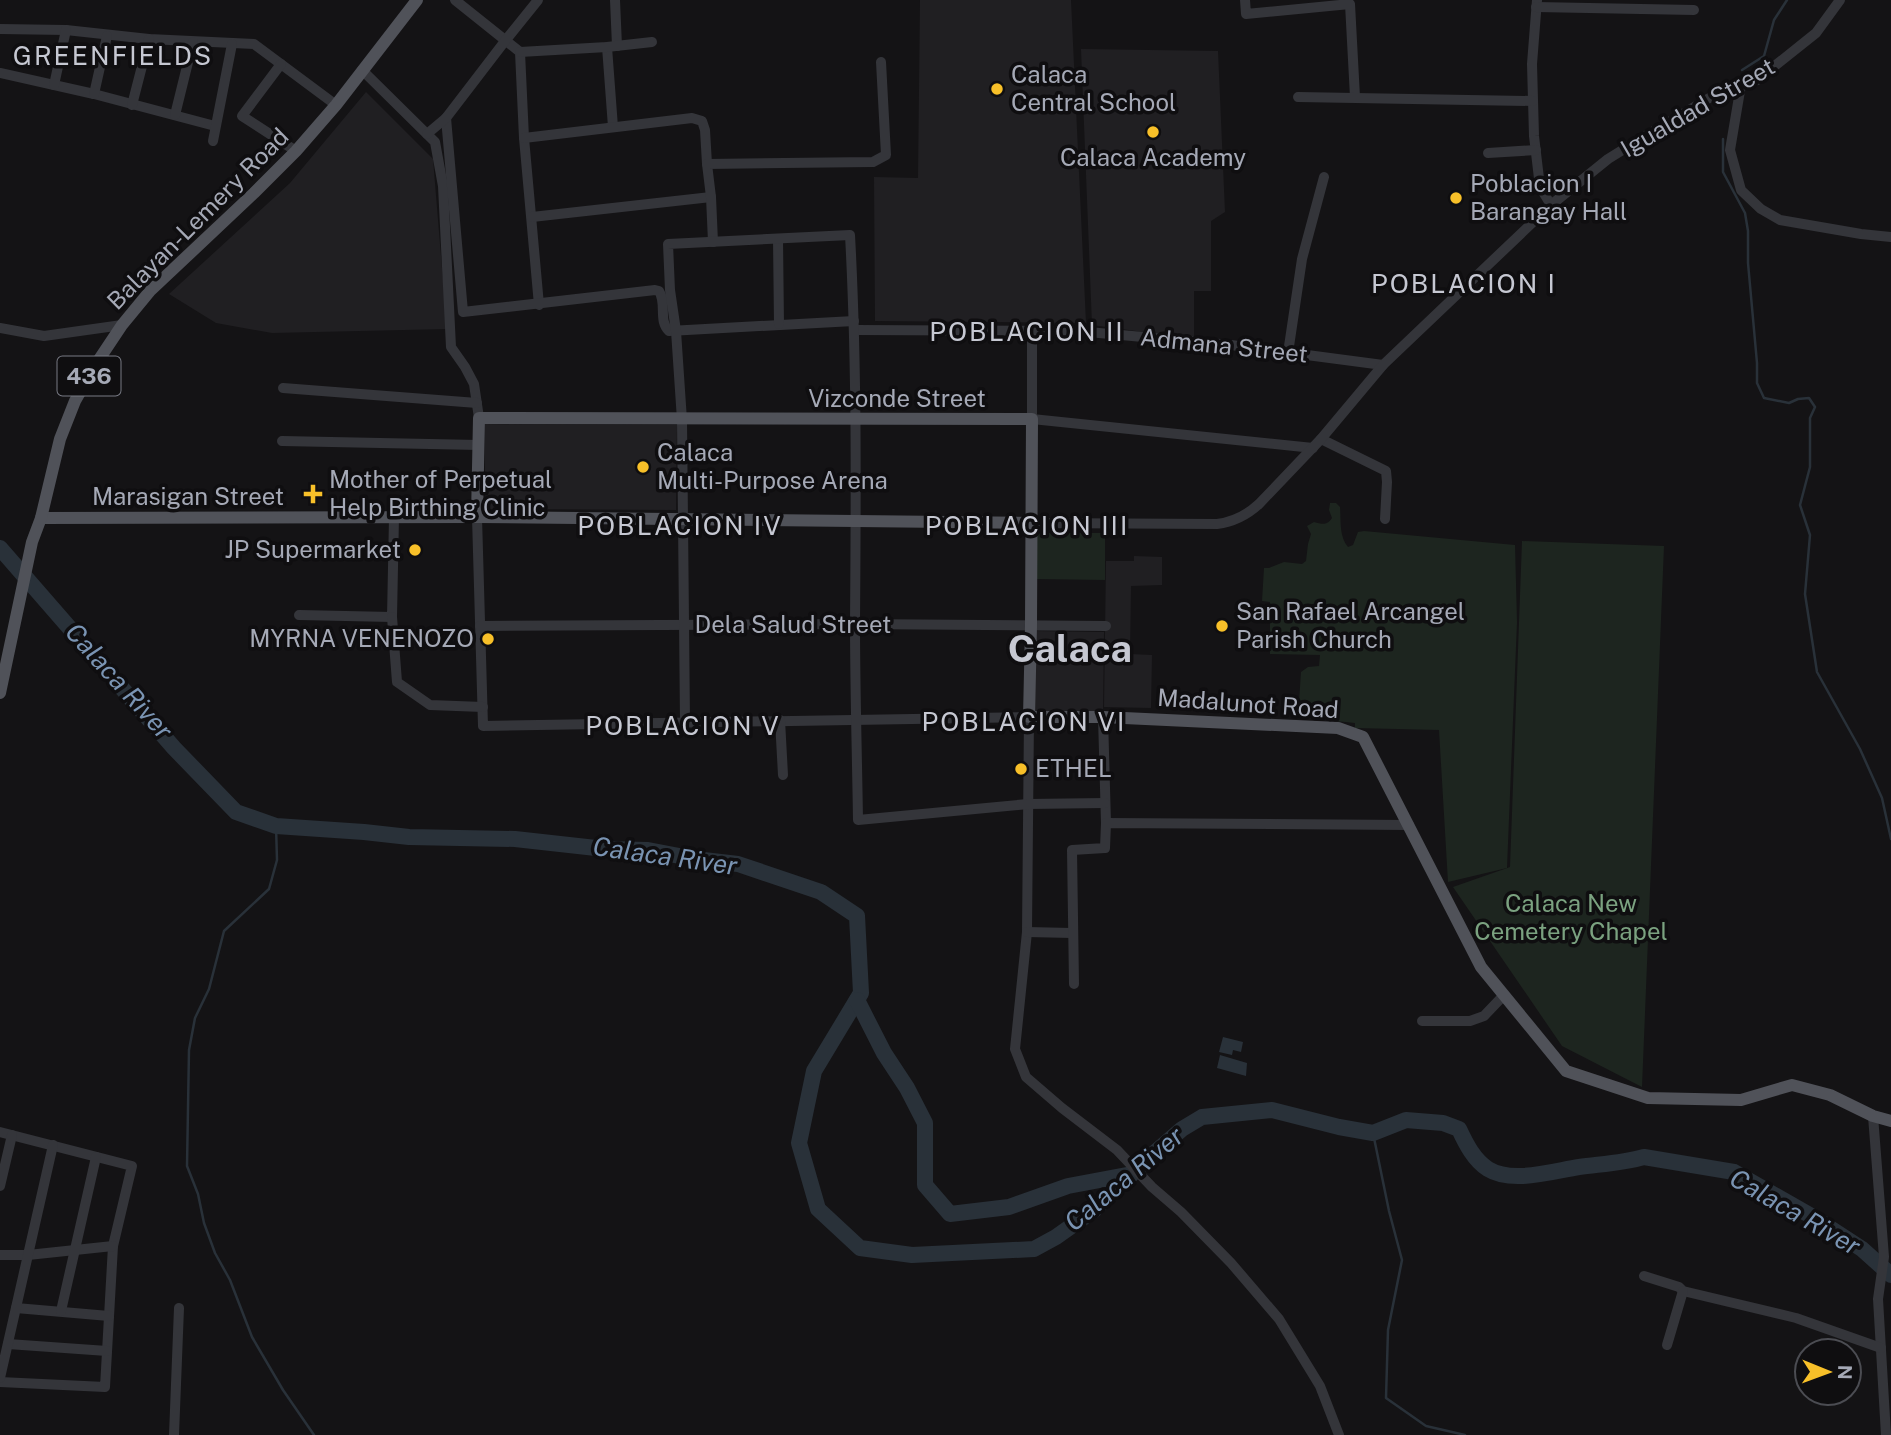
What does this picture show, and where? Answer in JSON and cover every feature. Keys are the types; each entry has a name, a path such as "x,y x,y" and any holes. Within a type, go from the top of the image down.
{"main road":[{"name":"Balayan-Lemery Road","path":"0,693 32,542 41,518 60,439 75,401 96,364 122,325 150,291 296,151 336,105 417,0"},
{"name":"Vizconde Street","path":"479,418 1032,419"},
{"path":"477,517 479,418"},
{"path":"1029,717 1032,419"},
{"name":"Marasigan Street","path":"41,518 477,517 1031,523"},
{"name":"Madalunot Road","path":"1029,717 1104,717 1338,728 1363,737 1481,967 1566,1072 1648,1098 1741,1100 1792,1086 1830,1095 1873,1116 1891,1121"}],"street":[{"path":"455,0 520,52 612,47 652,41"},
{"path":"427,134 446,118 538,0"},
{"path":"613,127 612,47 615,0"},
{"path":"1245,0 1246,14 1350,4 1355,97"},
{"name":"Igualdad Street","path":"1313,448 1383,365 1551,205 1608,159 1711,97 1757,80 1816,33 1840,0"},
{"path":"1551,205 1540,187 1536,150 1532,64 1536,4 1694,10"},
{"path":"0,29 65,30 107,36 254,44 336,105"},
{"path":"54,85 65,30"},
{"path":"93,94 107,36"},
{"path":"132,105 149,39"},
{"path":"174,115 193,42"},
{"path":"213,141 233,44"},
{"path":"520,52 524,138 539,304"},
{"path":"707,164 873,162 886,155 881,62"},
{"path":"281,64 242,116 296,151"},
{"path":"362,70 435,142 443,186 451,347 474,384 479,418"},
{"path":"0,73 215,126"},
{"path":"1741,85 1730,150 1741,190 1761,209 1780,220 1891,237"},
{"path":"1298,97 1533,101"},
{"path":"446,118 463,312 659,291 662,295 665,329 676,331"},
{"path":"524,138 692,118 702,121 705,130 713,242"},
{"path":"1488,153 1536,150"},
{"path":"1288,353 1302,259 1324,177"},
{"path":"532,216 711,197"},
{"path":"685,722 682,420 668,244 850,235 855,325 858,820 1028,804 1105,803"},
{"path":"778,239 779,324"},
{"name":"Admana Street","path":"676,331 779,324 1077,331 1231,345 1383,365"},
{"path":"0,328 44,336 122,325"},
{"path":"1032,331 1032,419"},
{"path":"283,388 477,403"},
{"name":"Vizconde Street","path":"1032,419 1313,448"},
{"path":"1321,439 1385,471 1385,519"},
{"path":"282,441 479,445"},
{"name":"Marasigan Street","path":"1031,523 1229,522 1259,505 1313,448"},
{"path":"394,517 392,617 397,682 430,705 483,707"},
{"path":"477,517 483,726 1029,717 1027,932 1015,1049 1026,1077 1117,1150 1231,1262 1279,1319 1320,1386 1339,1435"},
{"path":"299,615 392,617"},
{"name":"Dela Salud Street","path":"480,626 1106,626"},
{"path":"1074,984 1072,850 1105,848 1104,717"},
{"path":"780,720 783,775"},
{"path":"1106,822 1409,825"},
{"path":"1027,932 1072,933"},
{"path":"1422,1021 1470,1021 1484,1016 1504,995"},
{"path":"1873,1116 1884,1257 1878,1299 1886,1435"},
{"path":"0,1132 53,1145 132,1166 113,1246 105,1387 0,1380 53,1145"},
{"path":"0,1186 12,1135"},
{"path":"61,1311 96,1157"},
{"path":"0,1255 28,1255 113,1246"},
{"path":"1644,1276 1679,1287 1683,1291 1796,1318 1881,1348"},
{"path":"1667,1345 1683,1291"},
{"path":"16,1308 109,1316"},
{"path":"174,1435 179,1308"},
{"path":"8,1344 107,1351"}],"shaded area":[{"name":"Calaca Central School","path":"920,0 1071,0 1086,323 875,321 874,177 918,178"},
{"name":"Calaca Academy","path":"1081,49 1218,51 1225,212 1211,221 1211,291 1194,291 1194,339 1092,325"},
{"path":"366,92 433,159 447,329 272,333 216,323 169,294 290,183"},
{"path":"485,424 677,425 676,510 485,509"},
{"path":"1134,556 1162,557 1162,585 1131,586 1130,654 1152,655 1151,708 1104,707 1106,561 1134,561"},
{"path":"1034,631 1104,632 1103,712 1033,711"},
{"path":"1223,1037 1243,1042 1241,1052 1233,1050 1232,1055 1219,1052"},
{"path":"1220,1055 1247,1063 1246,1076 1217,1068"}],"green space":[{"path":"1330,503 1336,503 1340,507 1342,533 1348,547 1353,545 1358,532 1364,531 1515,545 1517,622 1507,868 1448,882 1439,730 1355,728 1355,723 1298,717 1301,672 1308,667 1319,666 1320,655 1270,654 1270,602 1262,601 1264,568 1284,562 1302,564 1306,561 1311,534 1307,526 1314,522 1324,524 1330,521"},
{"path":"1040,533 1105,533 1105,580 1036,579 1036,536"},
{"name":"Calaca New Cemetery Chapel","path":"1522,541 1664,546 1642,1087 1562,1046 1453,887 1510,867"}],"waterway":[{"path":"1742,70 1764,56 1774,20 1787,0"},
{"path":"1723,139 1723,172 1745,213 1748,231 1757,383 1764,398 1789,403 1809,398 1815,407 1810,418 1810,467 1800,505 1810,535 1805,594 1817,672 1860,749 1882,798 1891,839"},
{"name":"Calaca River","path":"0,548 174,748 236,812 276,826 409,837 515,839 605,849 648,850 738,864 821,892 857,916 861,993 814,1071 799,1143 818,1209 860,1248 912,1255 1034,1249 1094,1210 1182,1129 1202,1117 1272,1110 1373,1133 1406,1120 1443,1123 1459,1129 1471,1151 1483,1165 1509,1176 1533,1175 1644,1157 1734,1172 1813,1217 1862,1249 1891,1275"},
{"path":"276,826 277,860 269,889 224,931 209,989 195,1018 189,1050 187,1166 215,1253 230,1280 252,1337 283,1390 314,1435"},
{"path":"857,1000 925,1123 925,1185 950,1214 1009,1207 1068,1186 1132,1174"},
{"path":"1373,1133 1402,1260 1388,1330 1386,1398 1426,1426 1465,1435"}],"place":[{"name":"Calaca Central School","path":"997,89"},
{"name":"Calaca Academy","path":"1153,132"},
{"name":"Poblacion I Barangay Hall","path":"1456,198"},
{"name":"Calaca Multi-Purpose Arena","path":"643,467"},
{"name":"Mother of Perpetual Help Birthing Clinic","path":"313,494"},
{"name":"JP Supermarket","path":"415,550"},
{"name":"San Rafael Arcangel Parish Church","path":"1222,626"},
{"name":"MYRNA VENENOZO","path":"488,639"},
{"name":"ETHEL","path":"1021,769"}],"district":[{"name":"GREENFIELDS","path":"113,56"},
{"name":"POBLACION I","path":"1464,284"},
{"name":"POBLACION II","path":"1027,332"},
{"name":"POBLACION IV","path":"680,526"},
{"name":"POBLACION III","path":"1027,526"},
{"name":"Calaca","path":"1070,649"},
{"name":"POBLACION VI","path":"1024,722"},
{"name":"POBLACION V","path":"683,726"}]}
